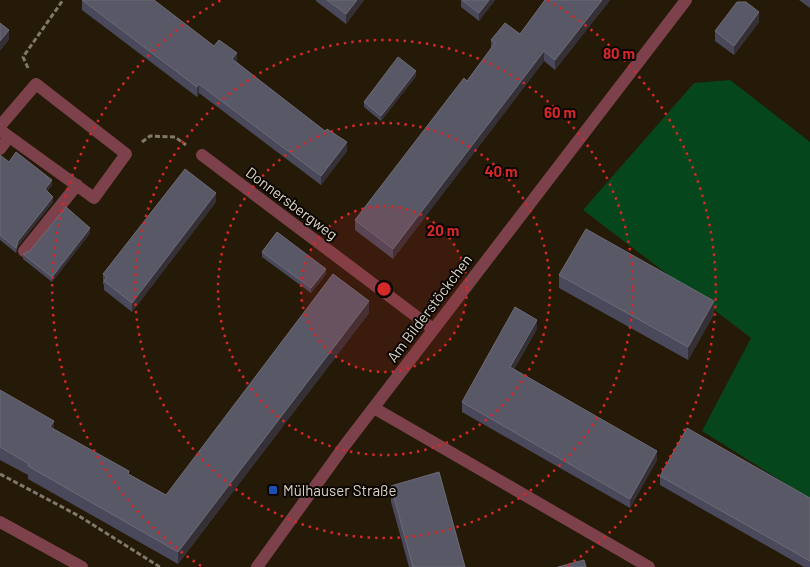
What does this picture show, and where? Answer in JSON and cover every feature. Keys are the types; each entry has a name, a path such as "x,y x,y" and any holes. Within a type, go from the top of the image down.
{"street":[{"name":"Am Bilderstöckchen","path":"257,567 345,445 686,0"},
{"path":"0,126 36,84 126,154 94,198 5,133 0,149"},
{"name":"Donnersbergweg","path":"202,155 433,329"},
{"path":"24,251 77,185"},
{"path":"374,408 649,567"},
{"path":"0,522 82,567"}],"path":[{"path":"36,84 23,57 63,0"},
{"path":"126,154 150,136 175,137 202,155"},
{"path":"0,474 79,516 160,567"}],"green space":[{"path":"730,80 810,142 810,499 702,431 751,338 583,210 694,83"}],"building":[{"path":"82,0 154,0 214,46 219,40 237,53 232,59 325,131 327,129 347,142 321,176 199,84 197,87"},
{"path":"327,0 357,0 346,14"},
{"path":"462,0 489,0 479,13"},
{"path":"545,0 602,0 555,60 544,51 393,249 355,220 464,78 467,81 495,43 491,40 505,23 520,34"},
{"path":"737,2 746,2 759,12 734,46 715,31"},
{"path":"0,23 9,30 0,41"},
{"path":"398,57 416,71 381,116 364,102"},
{"path":"16,152 52,180 45,189 53,197 18,241 16,248 0,235 0,155 9,162"},
{"path":"185,169 216,193 132,303 104,281 107,277 103,274"},
{"path":"66,207 90,228 52,277 23,254 30,251"},
{"path":"586,229 714,301 688,347 559,275"},
{"path":"277,232 326,269 311,288 262,252"},
{"path":"333,274 369,301 178,552 28,466 29,464 0,447 0,390 54,421 50,427 129,471 128,474 166,495"},
{"path":"515,307 537,320 510,367 657,451 630,499 462,402"},
{"path":"687,428 810,498 810,561 660,476"},
{"path":"439,472 465,567 413,567 391,486"},
{"path":"584,560 586,567 558,567"}],"place":[{"name":"Mülhauser Straße","path":"273,490"}]}
